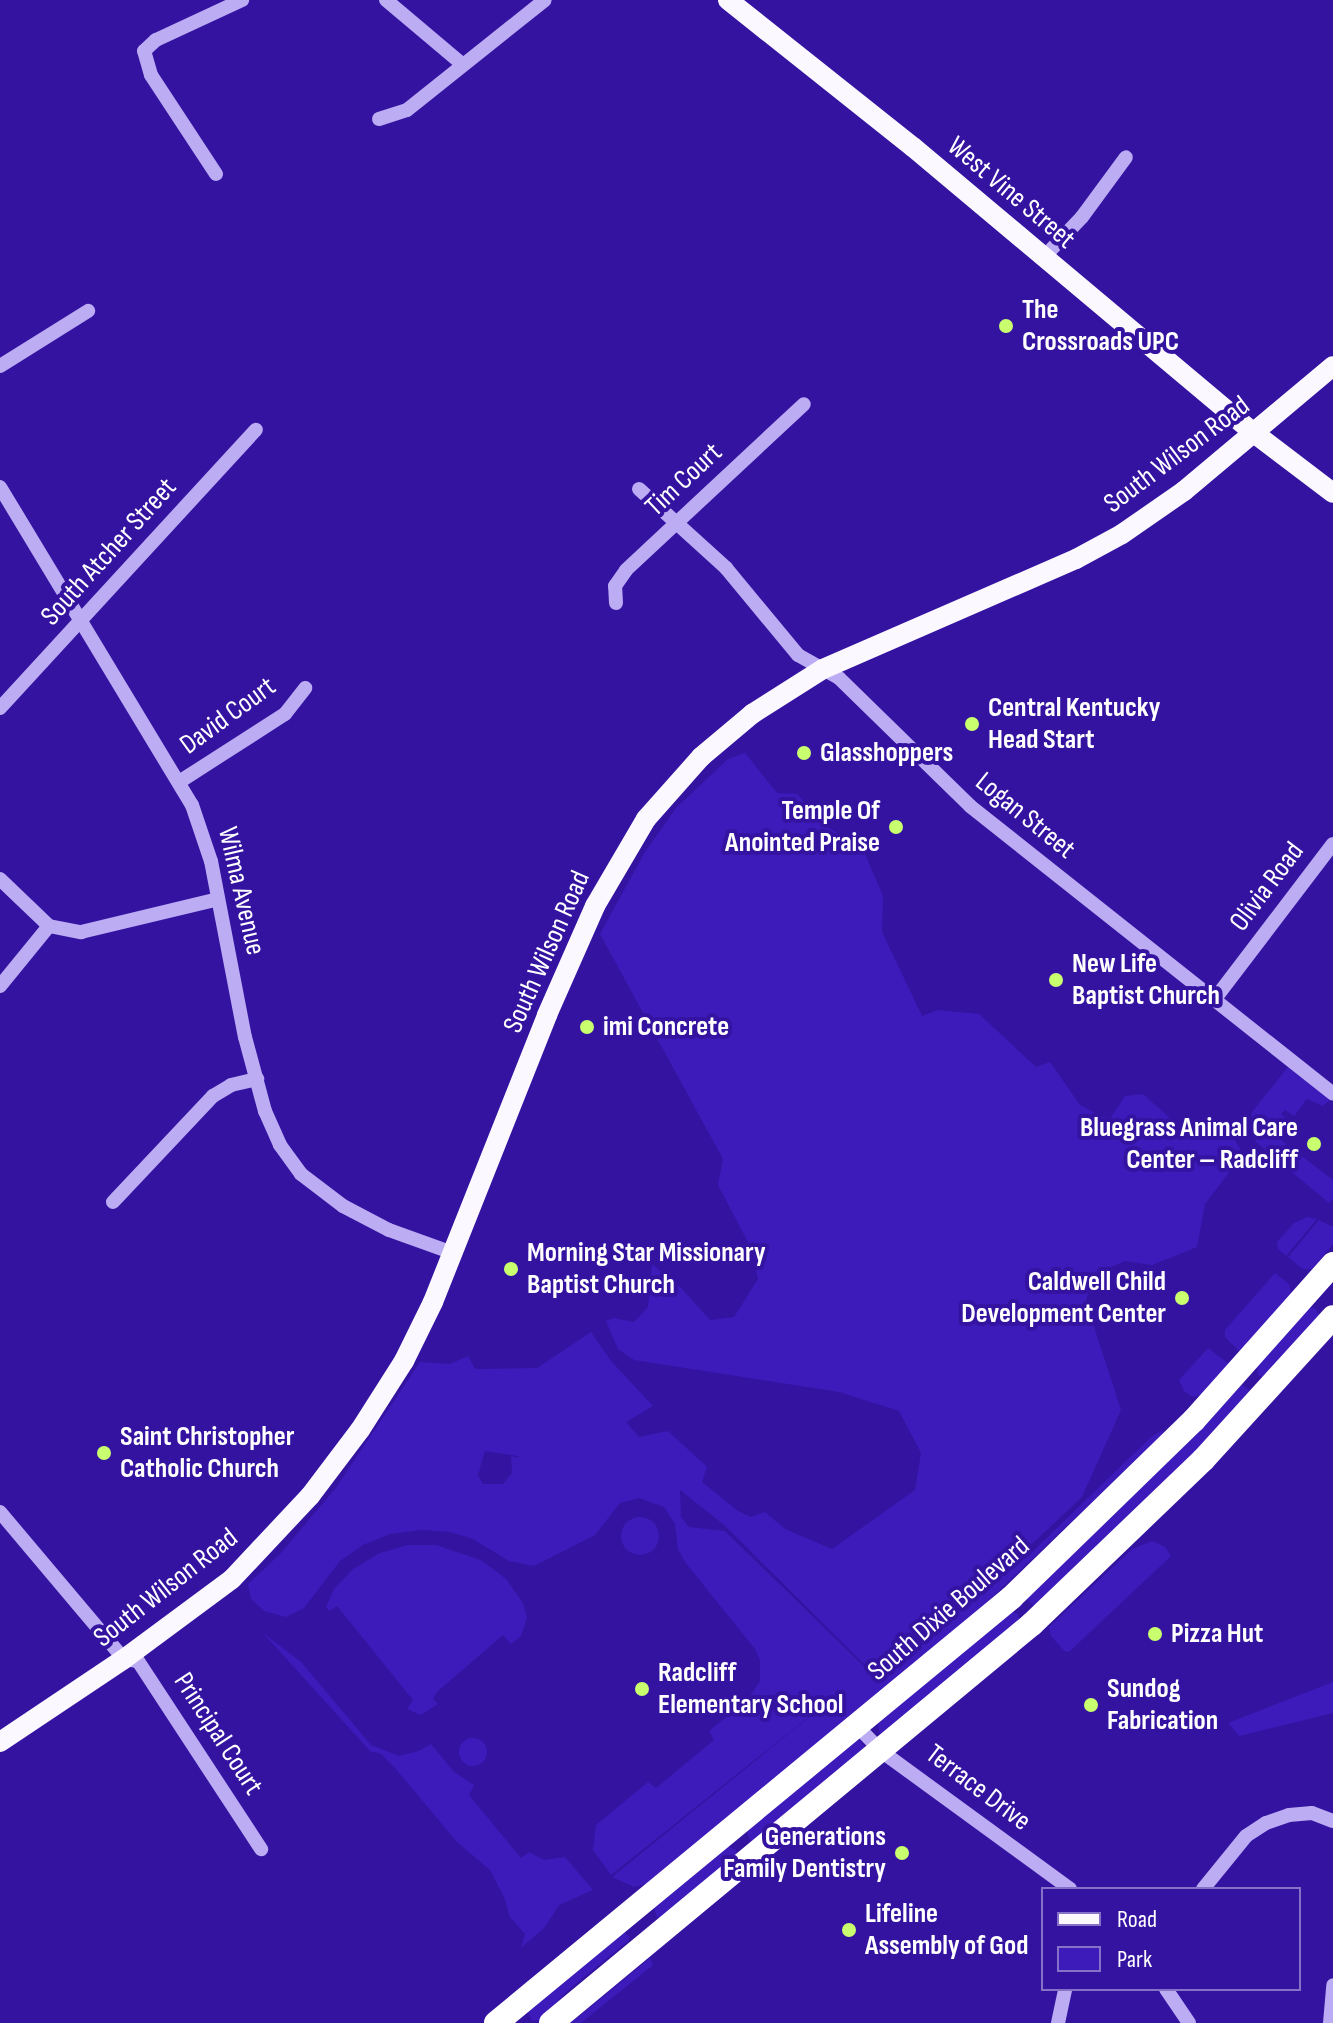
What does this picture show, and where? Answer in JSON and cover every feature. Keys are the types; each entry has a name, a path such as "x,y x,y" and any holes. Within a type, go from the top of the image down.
{"highway":[{"name":"South Dixie Boulevard","path":"508,2019 1011,1598 1103,1513 1233,1378 1333,1264"},
{"path":"551,2023 1013,1641 1145,1518 1262,1398 1333,1317"}],"main road":[{"name":"West Vine Street","path":"728,0 1044,257 1254,433 1333,493"},
{"name":"South Wilson Road","path":"0,1742 124,1659 232,1579 310,1496 360,1430 404,1361 453,1253 573,952 646,819 701,757 752,714 823,669 1063,565 1122,534 1184,491 1333,366"}],"street":[{"path":"216,174 151,75 144,51 156,40 242,0"},
{"path":"386,0 462,64"},
{"path":"379,119 407,110 545,0"},
{"path":"1044,257 1082,217 1126,157"},
{"path":"0,366 88,311"},
{"name":"Tim Court","path":"616,603 615,586 619,578 804,404"},
{"name":"South Atcher Street","path":"0,708 256,430"},
{"name":"Wilma Avenue","path":"0,487 179,782 203,832 257,1079 271,1128 301,1174 359,1215 424,1245 453,1253"},
{"name":"Logan Street","path":"639,489 726,568 798,655 839,678 970,806 1333,1094"},
{"name":"David Court","path":"179,782 285,714 305,688"},
{"name":"Olivia Road","path":"1214,1000 1333,844"},
{"path":"0,879 49,926 81,932 218,899"},
{"path":"0,986 49,926"},
{"path":"113,1202 213,1096 231,1085 257,1079"},
{"name":"Principal Court","path":"0,1512 124,1659 138,1661 261,1849"},
{"name":"Terrace Drive","path":"858,1727 881,1751 1067,1887"},
{"path":"1205,1887 1246,1836 1266,1823 1312,1813 1333,1821"},
{"path":"1330,2023 1333,1985"},
{"path":"1058,2023 1065,1991"},
{"path":"1167,1991 1189,2023"}],"green space":[{"path":"745,753 777,793 797,794 824,825 862,847 883,896 882,932 922,1016 938,1010 979,1014 1036,1067 1050,1062 1080,1105 1109,1120 1125,1096 1143,1094 1172,1120 1203,1136 1235,1140 1243,1154 1205,1204 1197,1247 1152,1265 1125,1261 1092,1275 1086,1302 1121,1410 1082,1497 1000,1574 1027,1557 1151,1437 1163,1430 1162,1435 983,1606 647,1884 634,1887 612,1877 861,1675 611,1875 593,1850 596,1825 648,1782 656,1788 714,1740 709,1731 748,1699 760,1681 760,1660 755,1649 685,1562 678,1549 675,1524 664,1507 639,1498 620,1503 595,1535 534,1566 509,1561 473,1539 450,1532 422,1530 390,1534 363,1545 340,1561 304,1608 286,1617 264,1611 251,1599 248,1584 280,1554 335,1489 420,1362 450,1364 468,1356 475,1369 537,1368 591,1332 611,1361 653,1406 626,1422 639,1437 668,1431 707,1467 702,1482 738,1511 751,1517 765,1512 785,1529 832,1549 915,1490 921,1453 899,1411 839,1392 634,1360 618,1349 606,1321 614,1318 634,1322 648,1307 652,1264 681,1288 710,1320 734,1317 758,1279 751,1248 718,1185 723,1159 600,934 645,852 676,808 728,759","holes":["485,1451 518,1456 520,1458 511,1456 512,1473 503,1484 483,1484 478,1475","680,1490 724,1525 868,1668 961,1609 868,1670 725,1531 689,1527 681,1517"]},
{"path":"1288,1067 1294,1067 1331,1099 1323,1106 1307,1099 1294,1116 1285,1110 1281,1114 1296,1127 1297,1136 1289,1132 1282,1141 1333,1180 1333,1199 1329,1203 1256,1142 1250,1127 1252,1112"},
{"path":"1307,1217 1317,1219 1286,1256 1278,1249 1277,1242 1294,1223"},
{"path":"1319,1220 1333,1227 1333,1244 1312,1269 1303,1269 1288,1257"},
{"path":"1275,1273 1289,1284 1291,1294 1240,1352 1225,1337 1225,1330"},
{"path":"1309,1307 1316,1309 1320,1317 1263,1377 1258,1375 1257,1366"},
{"path":"1208,1348 1229,1364 1201,1395 1193,1397 1184,1391 1179,1380"},
{"path":"1242,1385 1251,1391 1249,1400 1036,1607 1029,1602 1027,1598"},
{"path":"640,1517 654,1522 659,1536 654,1550 640,1555 626,1550 621,1536 626,1522"},
{"path":"1152,1541 1165,1547 1171,1556 1069,1652 1064,1651 1051,1636 1049,1627 1132,1549"},
{"path":"408,1545 436,1545 481,1560 506,1579 523,1603 527,1618 521,1636 511,1644 503,1635 437,1692 433,1699 438,1704 421,1715 407,1709 413,1700 337,1606 329,1611 326,1607 334,1589 353,1569 380,1553"},
{"path":"1010,1611 1018,1614 1020,1621 883,1736 879,1732 878,1721"},
{"path":"263,1633 301,1662 371,1745 399,1756 431,1744 454,1772 474,1785 469,1795 521,1858 529,1852 544,1860 565,1857 593,1890 559,1905 545,1927 521,1948 525,1934 510,1917 490,1870 457,1842 395,1768 380,1753 371,1752"},
{"path":"1333,1682 1333,1713 1239,1736 1228,1723"},
{"path":"473,1738 483,1742 487,1752 483,1762 473,1766 463,1762 459,1752 463,1742"},
{"path":"858,1739 868,1750 754,1842 750,1840 746,1829"},
{"path":"727,1846 736,1850 737,1856 662,1919 657,1917 653,1906"},
{"path":"624,1932 630,1937 628,1941 566,1992 544,2019 532,2021 528,2012 531,2006"},
{"path":"650,1958 653,1965 581,2023 571,2023"}],"place":[{"name":"The Crossroads UPC","path":"1006,326"},
{"name":"Central Kentucky Head Start","path":"972,724"},
{"name":"Glasshoppers","path":"804,753"},
{"name":"Temple Of Anointed Praise","path":"896,827"},
{"name":"New Life Baptist Church","path":"1056,980"},
{"name":"imi Concrete","path":"587,1027"},
{"name":"Bluegrass Animal Care Center – Radcliff","path":"1314,1144"},
{"name":"Morning Star Missionary Baptist Church","path":"511,1269"},
{"name":"Caldwell Child Development Center","path":"1182,1298"},
{"name":"Saint Christopher Catholic Church","path":"104,1453"},
{"name":"Pizza Hut","path":"1155,1634"},
{"name":"Radcliff Elementary School","path":"642,1689"},
{"name":"Sundog Fabrication","path":"1091,1705"},
{"name":"Generations Family Dentistry","path":"902,1853"},
{"name":"Lifeline Assembly of God","path":"849,1930"}]}
